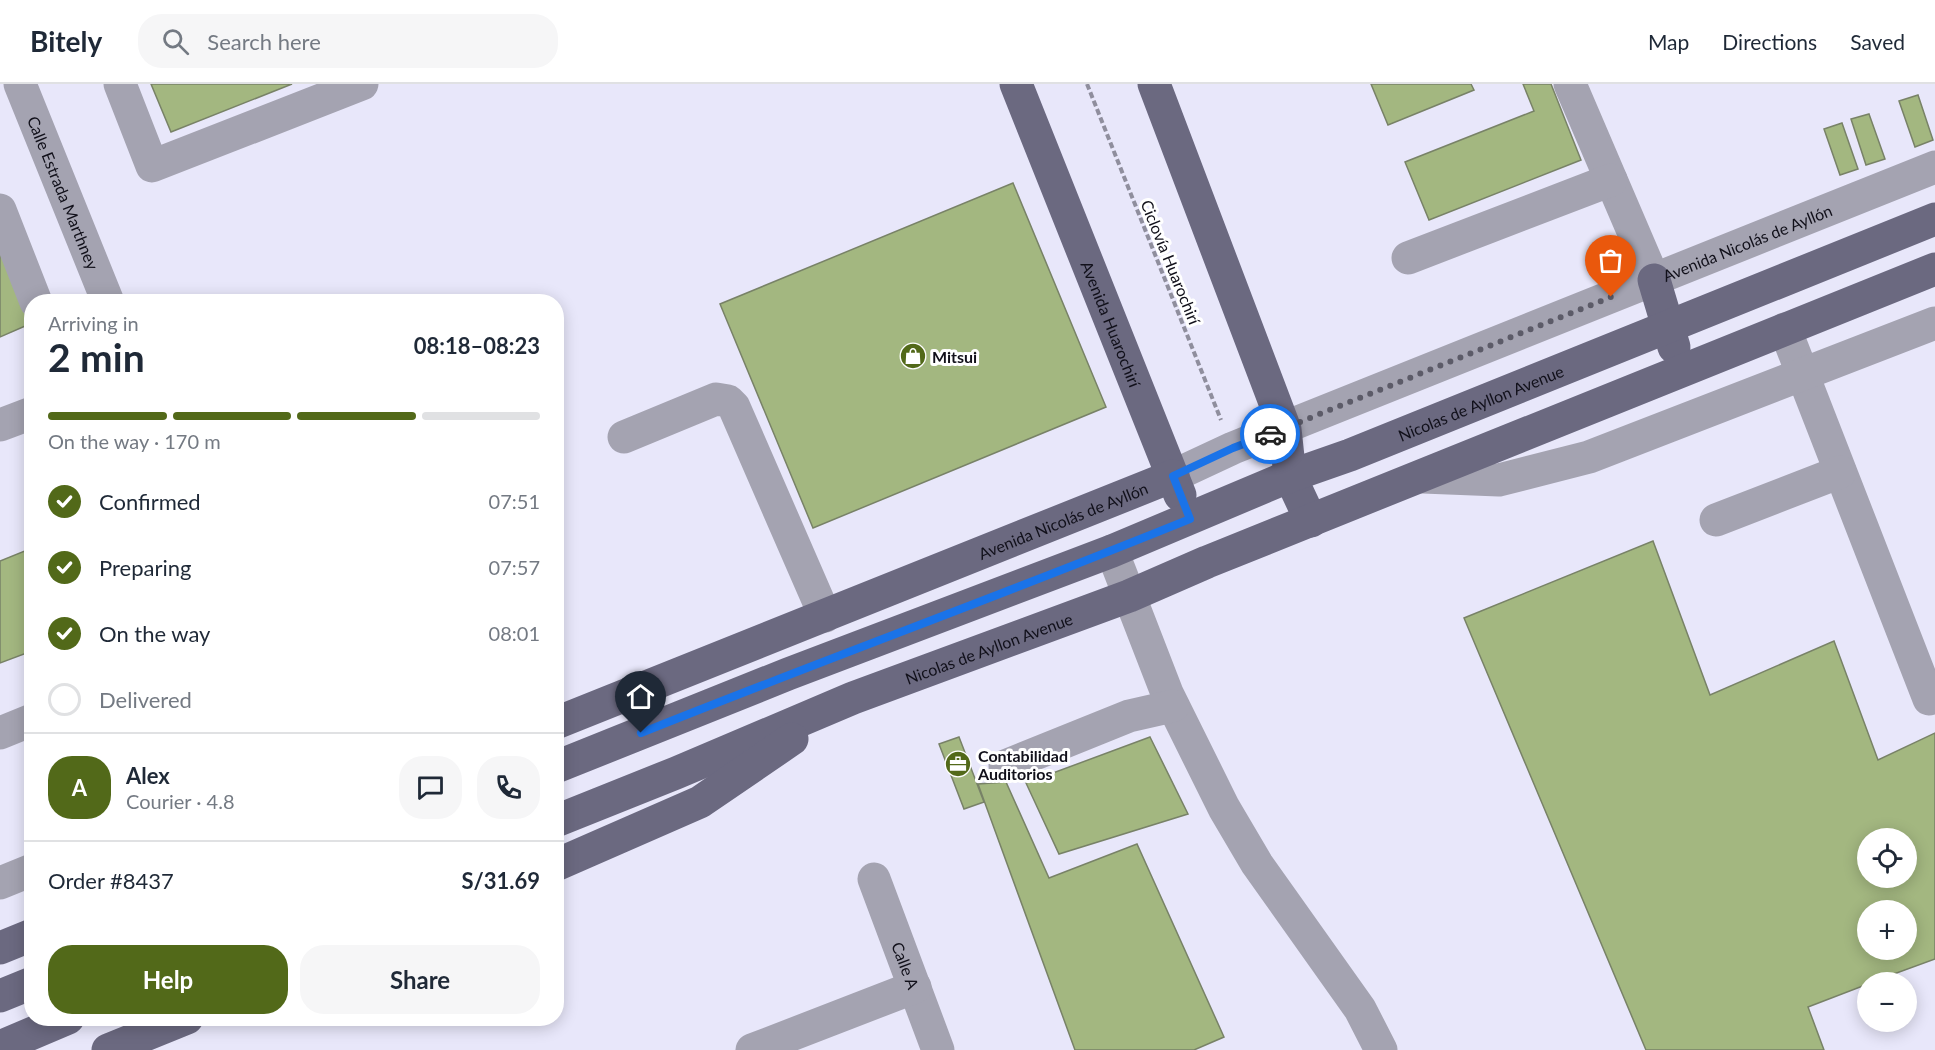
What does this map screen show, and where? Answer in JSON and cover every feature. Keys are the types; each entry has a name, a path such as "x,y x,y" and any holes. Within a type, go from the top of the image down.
{"main road":[{"name":"Avenida Huarochirí","path":"1016,84 1207,562"},
{"path":"1155,84 1285,429 1290,476 1311,521"},
{"name":"Nicolas de Ayllon Avenue","path":"564,764 788,674 1112,551 1290,476 1350,455 1935,219"},
{"name":"Nicolas de Ayllon Avenue","path":"564,818 853,698 1129,596 1207,562 1935,269"},
{"path":"1654,280 1682,371"},
{"name":"Avenida Nicolás de Ayllón","path":"564,720 1173,476"},
{"path":"564,861 700,802 853,698"},
{"path":"0,948 24,938"},
{"path":"0,996 24,986"},
{"path":"10,1046 51,1026"},
{"path":"108,1050 167,1026"}],"street":[{"name":"Calle Estrada Marthney","path":"20,84 105,294"},
{"path":"120,84 152,166 362,84"},
{"path":"1570,84 1654,280"},
{"name":"Avenida Nicolás de Ayllón","path":"1173,476 1233,448 1935,167"},
{"path":"1408,258 1611,180"},
{"path":"0,210 33,294"},
{"name":"Nicolas de Ayllon Avenue","path":"1423,477 1499,480 1589,457 1935,323"},
{"path":"1785,329 1929,699"},
{"path":"624,437 716,399 728,401 734,406 825,615"},
{"path":"0,425 24,417"},
{"path":"1716,520 1840,472"},
{"path":"1112,551 1173,706 1224,808 1257,864 1360,1009 1381,1050"},
{"path":"1005,766 1129,716 1173,706"},
{"path":"0,733 24,723"},
{"path":"0,883 24,873"},
{"name":"Calle A","path":"874,879 939,1050"},
{"path":"752,1050 915,987"}],"path":[{"name":"Ciclovía Huarochirí","path":"1087,84 1233,448"}],"building":[{"path":"151,84 292,84 171,132"},
{"path":"1371,84 1471,84 1474,90 1388,125"},
{"path":"1523,84 1551,84 1581,160 1429,220 1405,162 1534,111"},
{"path":"1918,95 1933,140 1915,147 1899,101"},
{"path":"1869,114 1885,159 1866,165 1851,119"},
{"path":"1842,123 1858,169 1840,175 1824,129"},
{"name":"Mitsui","path":"1013,183 1106,407 813,528 720,304"},
{"path":"0,244 24,303 24,326 0,337"},
{"path":"1653,541 1710,695 1834,641 1878,760 1935,733 1935,959 1899,972 1857,972 1857,988 1808,1007 1824,1050 1646,1050 1464,618"},
{"path":"24,551 24,654 0,663 0,561"},
{"name":"Contabilidad Auditorios","path":"959,737 984,802 964,809 939,744"},
{"path":"1150,737 1188,814 1059,854 1026,783"},
{"path":"1006,782 1049,878 1137,844 1224,1037 1194,1050 1075,1050 978,784"}],"way so far":[{"path":"1270,434 1611,297"}],"place":[{"name":"Mitsui","path":"913,356"},
{"name":"Contabilidad Auditorios","path":"958,764"}],"route":[{"path":"641,733 1190,519 1173,476 1233,448 1270,434"}]}
